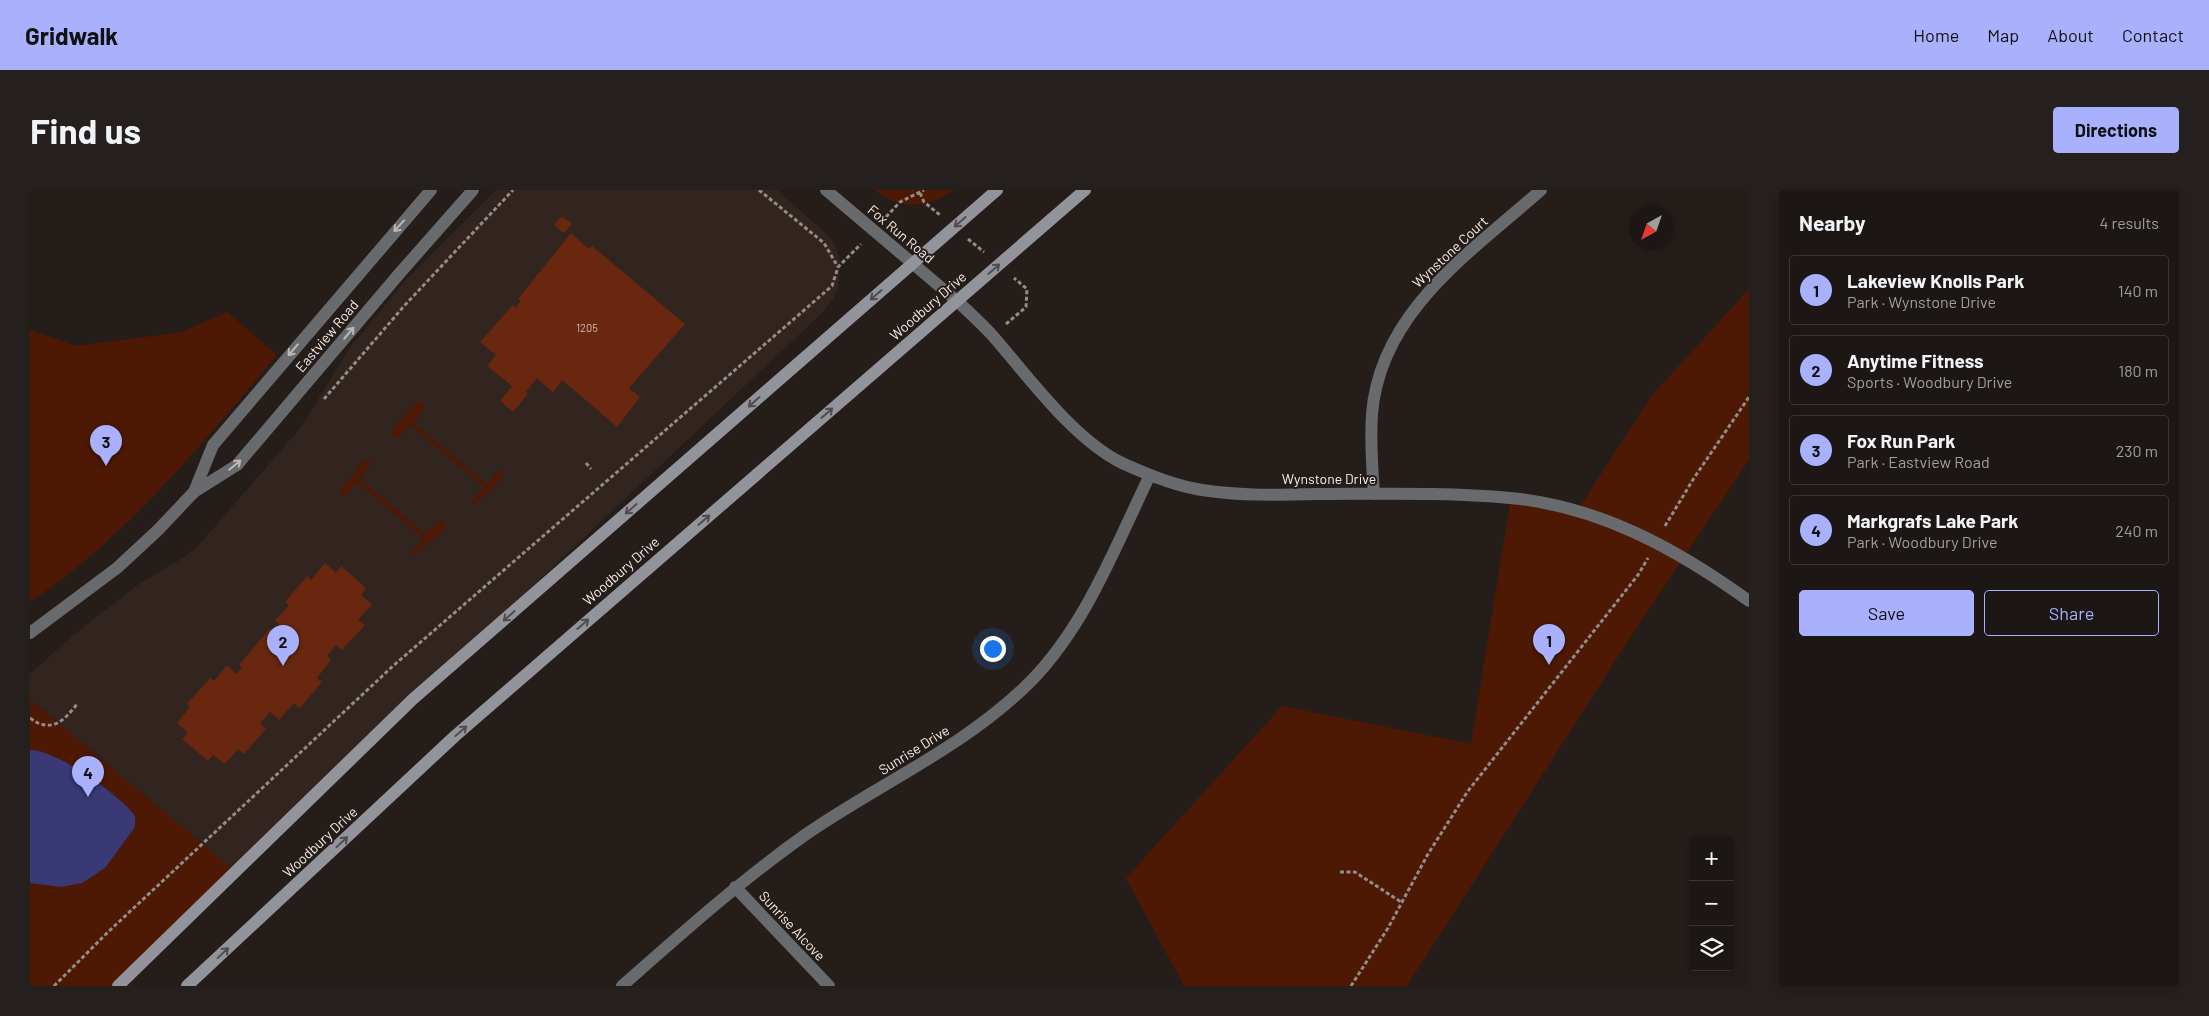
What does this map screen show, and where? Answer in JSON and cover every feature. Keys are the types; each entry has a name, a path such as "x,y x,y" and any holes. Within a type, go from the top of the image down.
{"main road":[{"path":"118,986 414,699 997,190"},
{"name":"Woodbury Drive","path":"187,986 455,736 1085,190"}],"street":[{"name":"Eastview Road","path":"194,492 213,445 431,190"},
{"name":"Eastview Road","path":"30,633 117,568 158,530 194,492 237,465 473,190"},
{"name":"Fox Run Road","path":"826,190 957,301"},
{"name":"Wynstone Court","path":"1374,494 1371,457 1372,412 1379,378 1394,340 1417,304 1442,276 1541,190"},
{"name":"Wynstone Drive","path":"957,301 979,321 1054,407 1081,434 1119,462 1150,475 1200,490 1236,493 1374,494 1511,498 1565,507 1613,522 1656,542 1708,571 1749,600"},
{"name":"Sunrise Drive","path":"622,986 735,887 806,834 990,718 1032,679 1066,638 1096,589 1150,475"},
{"name":"Sunrise Alcove","path":"735,887 828,986"}],"path":[{"path":"324,398 424,284 513,190"},
{"path":"54,986 108,932 393,666 832,286 838,267 824,243 759,190"},
{"path":"900,202 924,190"},
{"path":"1666,523 1749,397"},
{"path":"586,463 591,469"},
{"path":"1350,986 1388,928 1428,854 1468,791 1638,575 1645,563"},
{"path":"30,718 39,725 51,726 66,718 77,704"},
{"path":"1340,872 1354,872 1401,902"}],"shaded area":[{"path":"496,190 777,190 830,237 836,247 841,263 838,289 822,313 413,699 235,871 30,699 30,674 71,637 136,586 184,557 198,546 302,426 348,350 404,282"},
{"path":"874,190 953,190 933,201 913,205 893,201"},
{"path":"1749,289 1749,460 1639,624 1407,986 1184,986 1126,878 1282,706 1471,744 1511,498 1577,511 1652,395"},
{"path":"227,312 277,355 162,488 131,519 66,576 30,602 30,330 76,346 182,332"},
{"path":"417,402 423,402 425,407 414,423 487,484 501,469 504,471 503,476 496,485 474,505 471,503 484,487 410,425 398,438 391,436 392,429"},
{"path":"364,461 371,461 371,464 360,479 426,534 438,521 445,522 446,526 443,531 414,556 411,555 412,552 423,538 357,482 346,496 340,495 341,489"},
{"path":"30,699 235,871 118,986 30,986"},
{"path":"30,750 55,757 86,775 116,797 135,816 135,827 105,868 82,883 61,887 30,883"}],"building":[{"path":"562,216 572,224 564,233 554,225"},
{"path":"571,233 589,249 592,246 685,324 629,388 640,397 617,427 562,380 553,393 537,378 526,392 528,394 513,412 500,401 512,386 487,366 496,355 480,342 513,305 515,308 521,301 518,299"},
{"path":"325,563 336,573 341,566 366,588 361,595 372,604 358,620 365,625 342,650 336,645 327,656 331,660 317,678 322,682 300,708 294,703 279,720 270,712 260,724 266,729 244,754 238,749 225,764 213,755 208,761 182,739 188,733 177,723 190,707 187,704 210,678 214,681 227,665 236,674 242,667 239,665 270,628 274,632 280,625 275,621 289,605 285,602 307,576 311,580"}],"place":[{"name":"Fox Run Park","path":"106,466"},
{"name":"Lakeview Knolls Park","path":"1549,665"},
{"name":"Anytime Fitness","path":"283,666"},
{"name":"Markgrafs Lake Park","path":"88,797"}]}
